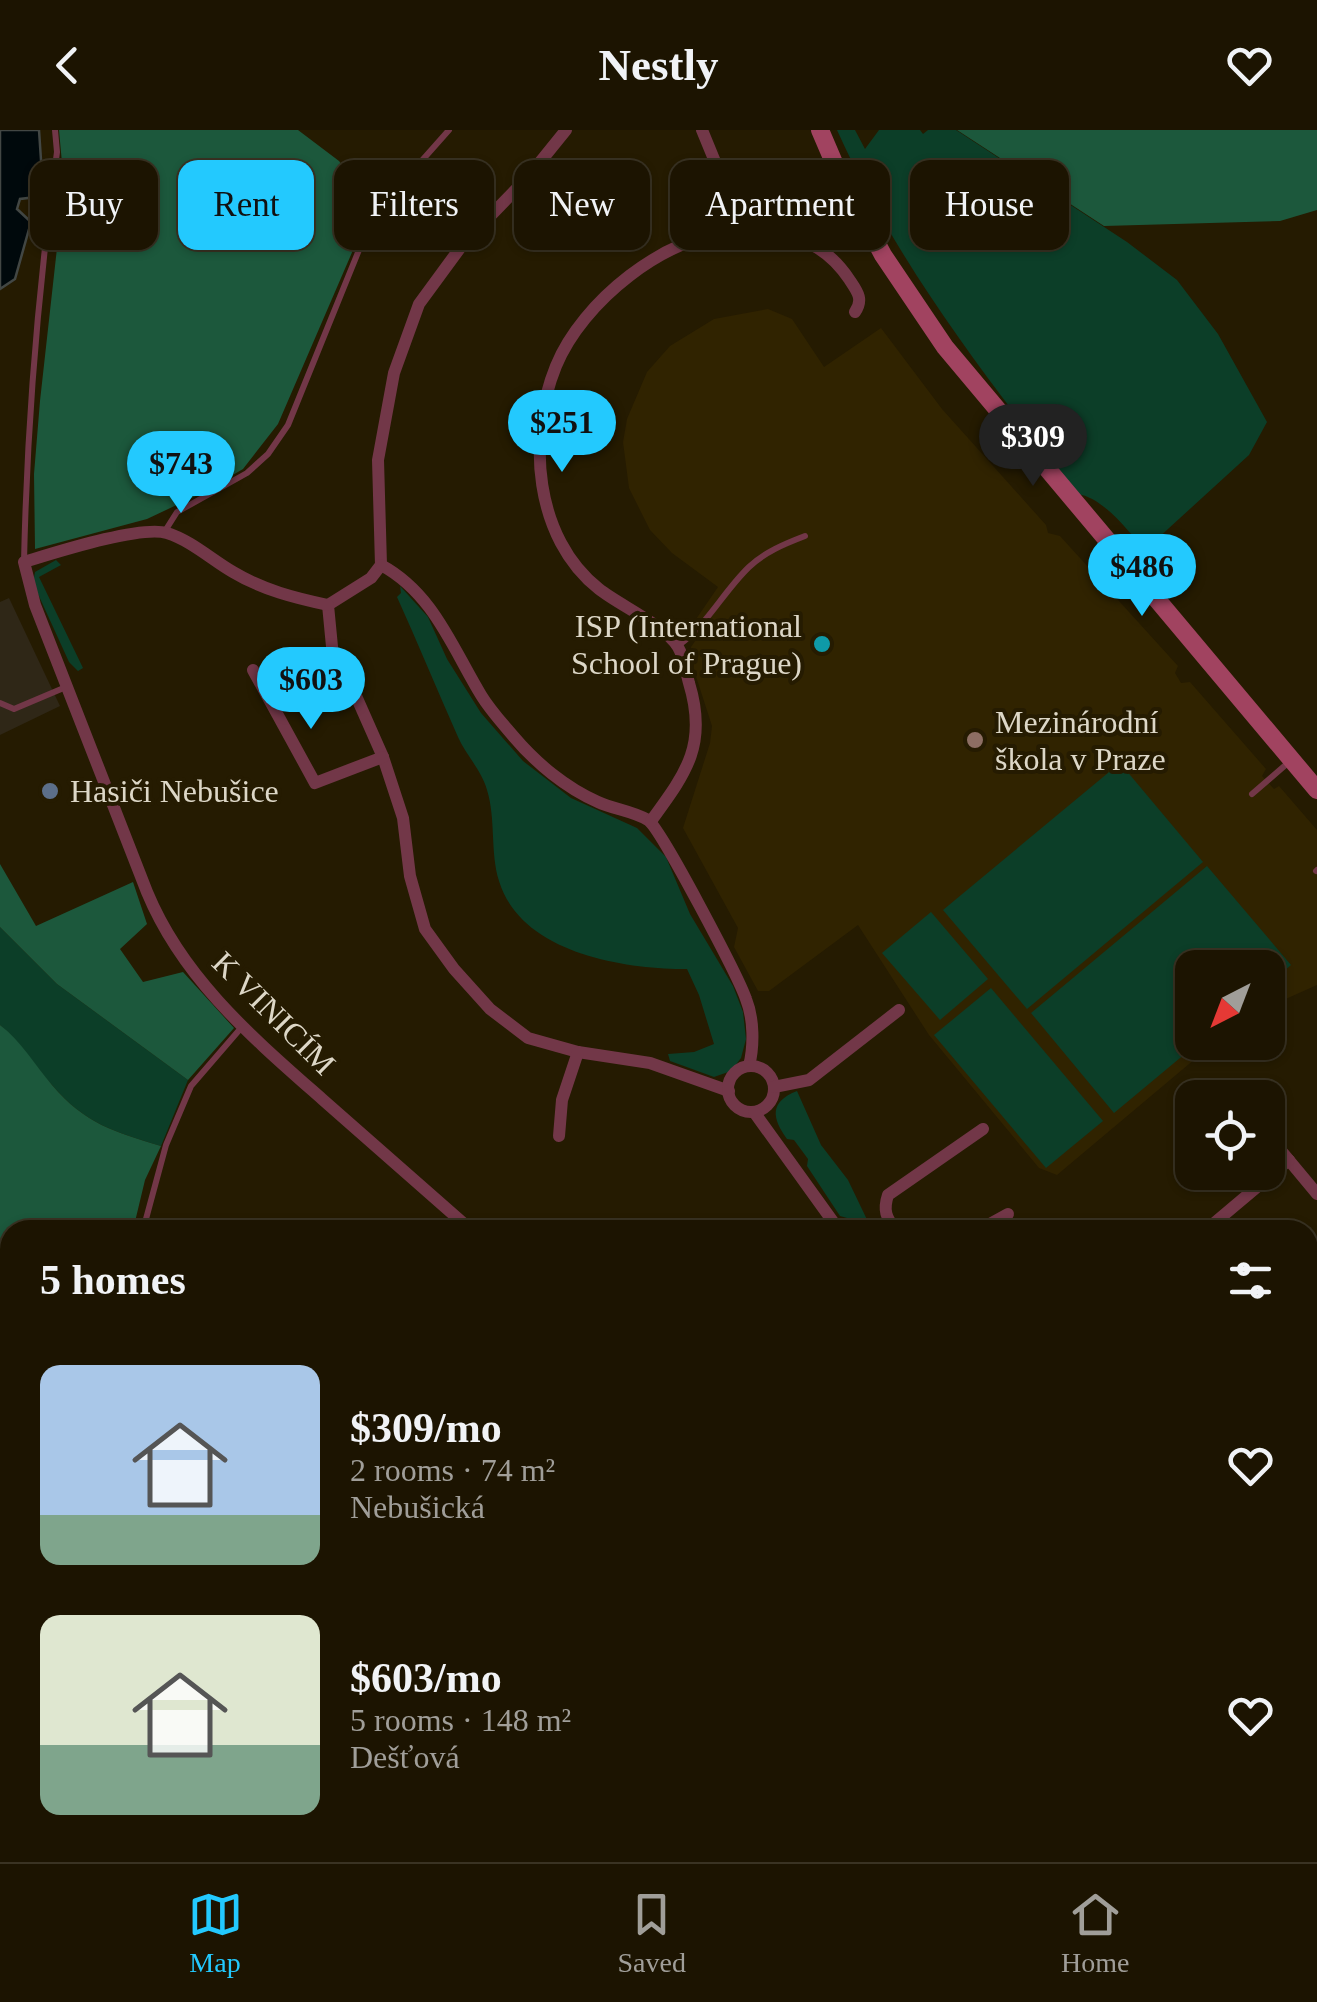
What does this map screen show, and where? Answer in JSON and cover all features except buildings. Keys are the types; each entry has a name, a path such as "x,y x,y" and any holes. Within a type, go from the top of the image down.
{"street":[{"path":"24,562 120,537 164,532 193,545 235,574 285,596 328,604 371,578 382,565 378,460 394,372 420,304 463,244 528,177 566,130"},
{"path":"702,130 714,160"},
{"path":"820,130 834,165 883,255 946,347 1317,790"},
{"path":"651,822 682,779 697,742 694,697 678,646 660,629 595,586 560,543 538,468 538,436 556,364 580,326 608,294 647,261 672,250"},
{"path":"823,250 837,261 860,295 854,312"},
{"name":"K VINICÍM","path":"24,562 35,605 162,928 189,968 242,1027 460,1220"},
{"path":"382,565 402,576 420,593 483,699 518,741 554,775 596,802 651,822 748,1001 753,1049 749,1066 732,1078 729,1092"},
{"path":"328,604 334,657 383,756 404,818 410,876 426,928 454,969 490,1009 528,1038 578,1052 650,1063 729,1092 740,1109 754,1112 832,1220"},
{"path":"253,670 315,783 383,756"},
{"path":"774,1087 808,1080 899,1010"},
{"path":"559,1136 562,1100 578,1052"},
{"path":"749,1066 768,1074 774,1087 771,1100 754,1112"},
{"path":"888,1220 884,1207 888,1195 982,1128"},
{"path":"1285,1155 1317,1194"},
{"path":"1218,1220 1289,1160"},
{"path":"997,1220 1008,1214"}],"lane":[{"path":"24,562 30,386 57,152 56,130"},
{"path":"164,532 177,512 247,473 268,454 288,425 360,245 394,192 448,130"},
{"path":"678,646 700,630 749,566 770,550 805,536"},
{"path":"0,704 14,709 67,686"},
{"path":"1252,794 1292,760"},
{"path":"146,1220 161,1159 191,1086 242,1027"}],"shaded area":[{"path":"0,130 39,130 41,160 30,160 30,198 20,199 17,209 30,226 15,279 0,289"},
{"name":"Mezinárodní škola v Praze","path":"768,309 792,319 824,367 881,328 942,409 1046,525 1048,533 1060,536 1178,666 1175,673 1181,683 1190,682 1266,769 1262,776 1274,789 1279,786 1317,830 1317,985 1285,999 1285,950 1175,950 1175,1060 1194,1060 1057,1175 1039,1168 929,1035 858,925 769,991 758,991 734,947 738,928 683,828 712,726 692,664 691,647 702,631 692,625 718,587 672,553 650,530 629,488 623,442 627,419 647,372 670,346 714,319"},
{"path":"9,598 60,706 0,735 0,602"}],"green space":[{"path":"59,130 298,130 338,160 334,160 334,250 353,250 278,424 243,469 147,519 35,549 34,474 57,250 158,250 158,160 62,160"},
{"path":"837,130 855,130 865,149 879,130 920,130 923,134 928,130 956,130 1002,160 910,160 910,250 1069,250 1069,204 1127,242 1177,280 1218,334 1267,422 1249,455 1145,550 1105,508 1077,494 977,364 916,274 890,232 890,160 852,160"},
{"path":"957,130 1317,130 1317,210 1280,221 1104,226 1069,203 1069,160 1003,160"},
{"path":"56,560 61,565 39,577 83,668 78,671 69,662 33,583 35,572"},
{"path":"400,586 428,617 447,659 481,713 523,761 571,798 637,828 666,857 690,914 733,986 743,1012 746,1039 741,1058 731,1071 714,1077 670,1061 668,1054 694,1052 714,1044 687,969 634,965 577,952 529,925 511,905 496,870 485,783 458,737 397,597"},
{"path":"1120,763 1203,862 1027,1009 943,910"},
{"path":"0,864 36,926 133,882 147,924 120,949 143,982 183,972 234,1028 188,1080 57,984 0,927"},
{"path":"1207,866 1278,950 1175,950 1178,1060 1114,1113 1031,1013"},
{"path":"931,912 988,979 940,1020 882,953"},
{"path":"0,927 57,984 188,1080 161,1146 115,1131 76,1109 0,1025"},
{"path":"991,988 1103,1121 1046,1168 934,1035"},
{"path":"0,1025 76,1109 115,1131 161,1146 145,1180 135,1220 0,1220"},
{"path":"797,1091 821,1145 848,1180 867,1220 840,1216 807,1166 808,1159 794,1140 787,1139 776,1111 788,1095"}],"place":[{"name":"ISP (International School of Prague)","path":"822,644"},
{"name":"Mezinárodní škola v Praze","path":"975,740"},
{"name":"Hasiči Nebušice","path":"50,791"}]}
